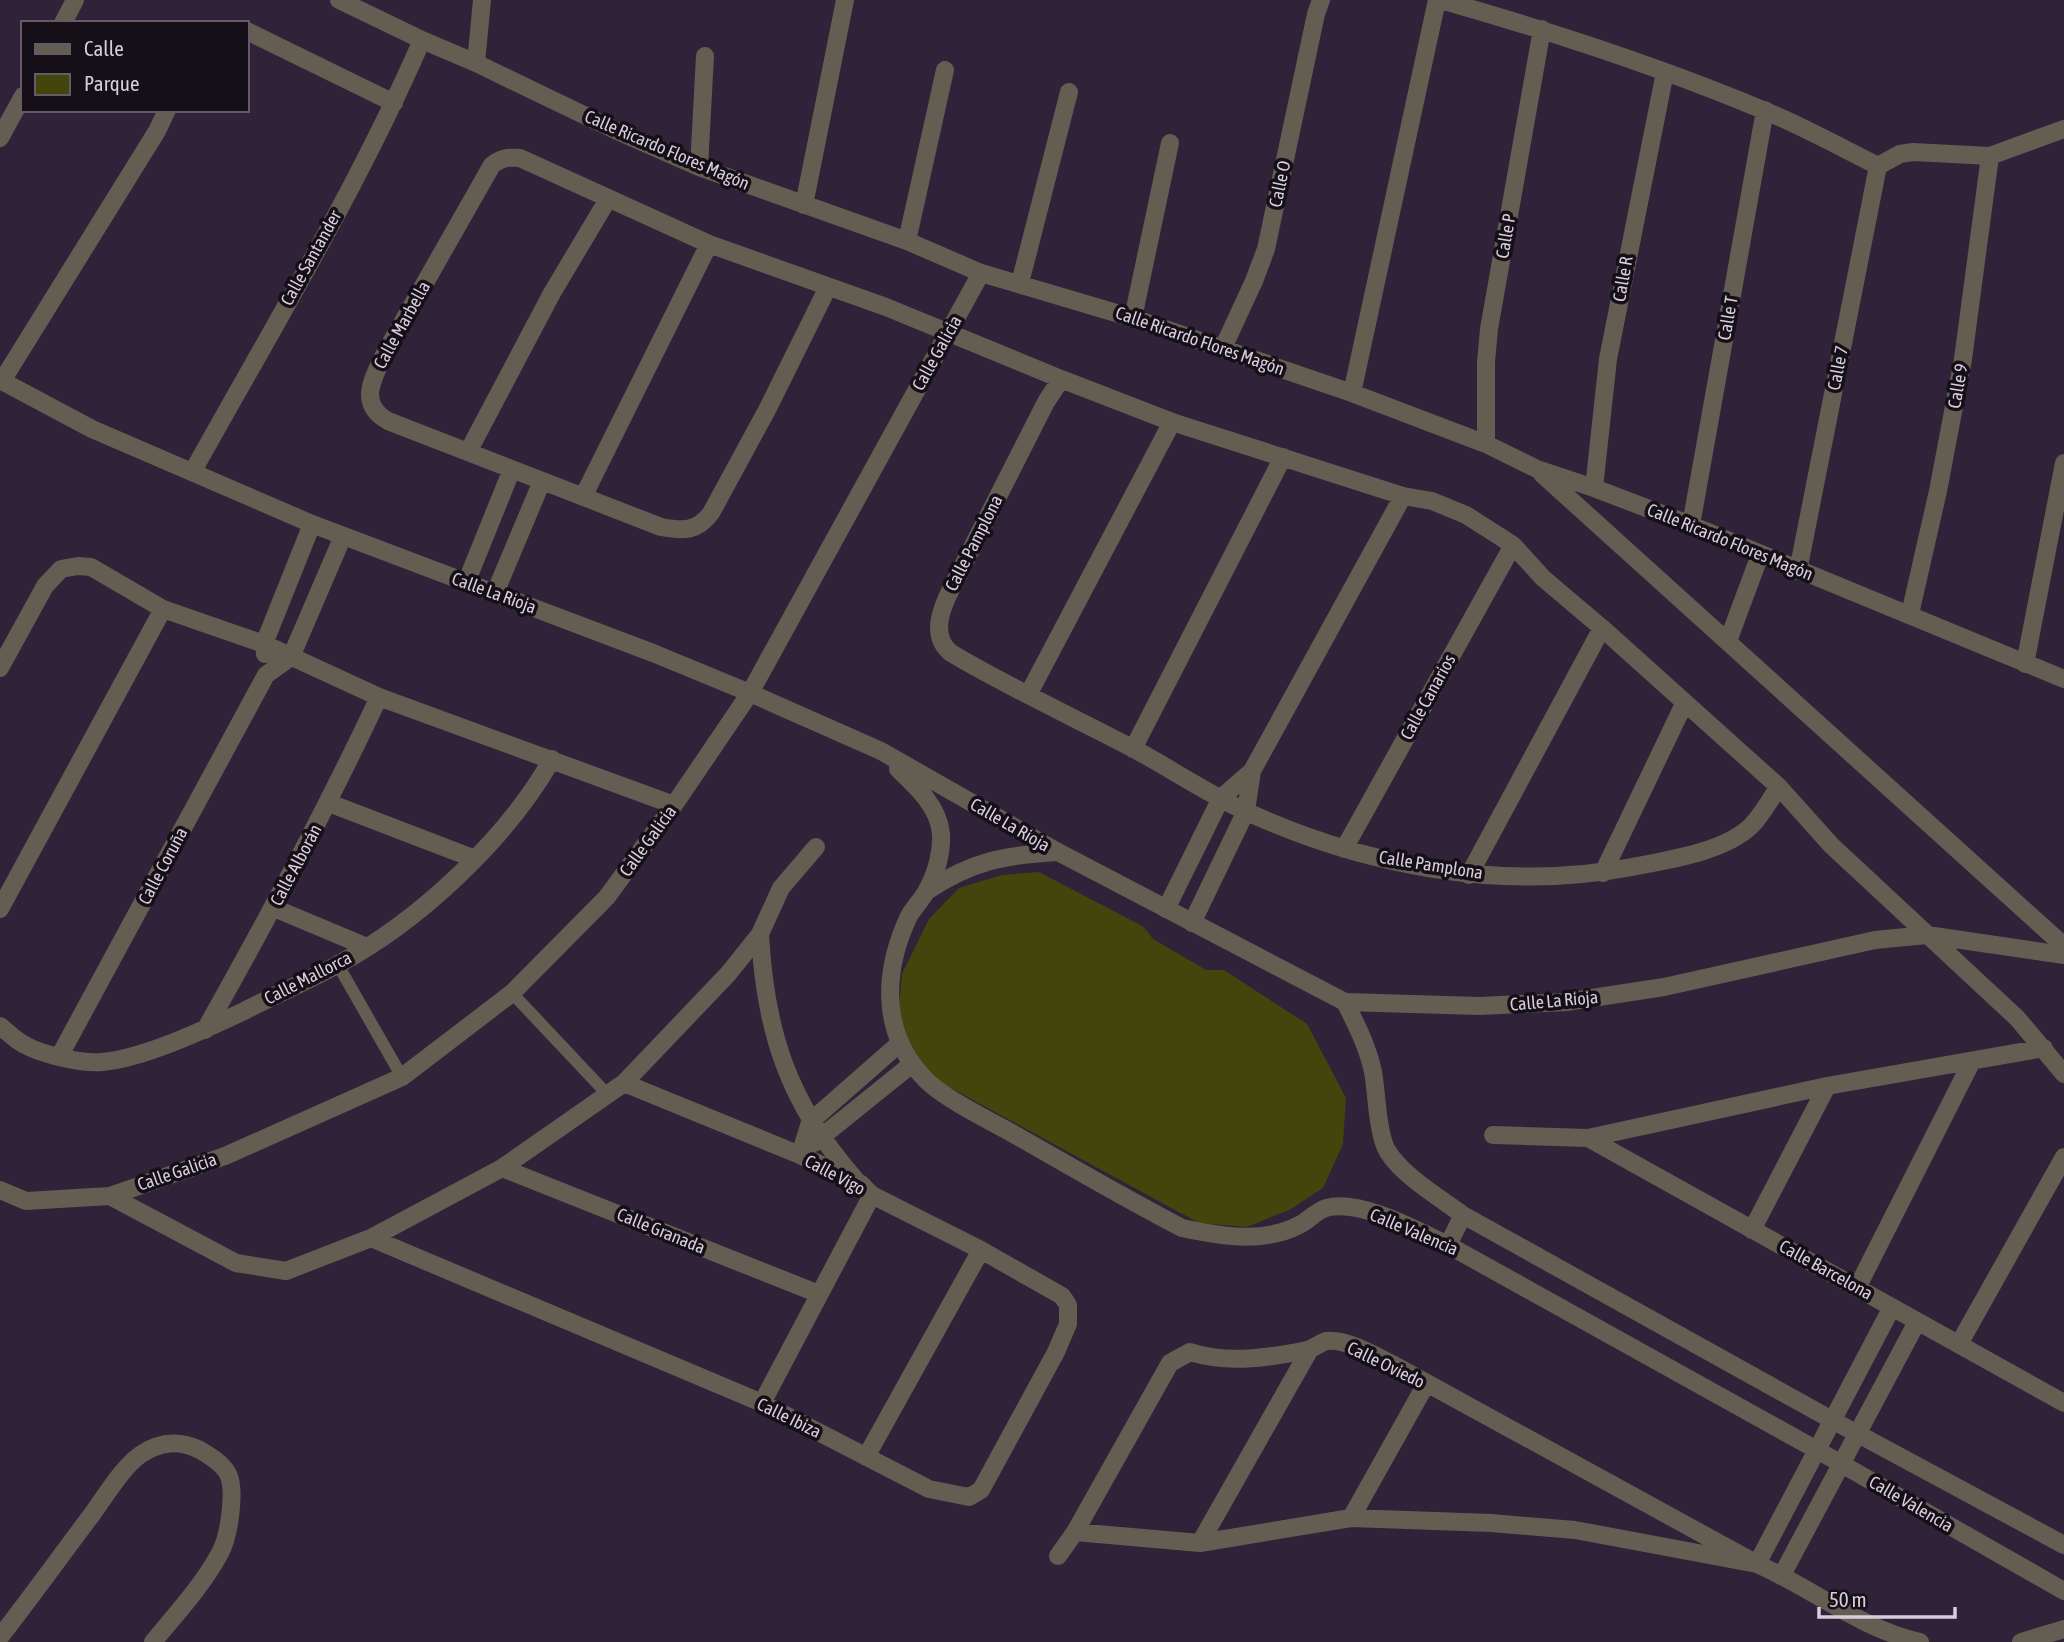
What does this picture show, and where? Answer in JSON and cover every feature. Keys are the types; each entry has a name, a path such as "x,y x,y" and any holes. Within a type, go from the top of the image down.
{"street":[{"path":"64,21 75,0"},
{"name":"Calle Ricardo Flores Magón","path":"339,0 699,167 907,241 981,273 1133,318 1352,393 1486,444 1537,469 1691,525 2064,679"},
{"path":"476,62 482,0"},
{"path":"804,205 845,0"},
{"path":"1352,393 1439,0 1542,29 1665,72 1765,110 1878,166 1900,154 1913,152 1990,156 2064,130"},
{"name":"Calle O","path":"1223,348 1254,281 1265,249 1319,7"},
{"name":"Calle P","path":"1486,444 1486,362 1489,329 1542,29"},
{"path":"248,31 394,103"},
{"name":"Calle Santander","path":"192,471 324,235 394,103 422,40"},
{"path":"699,167 705,57"},
{"path":"907,241 945,70"},
{"name":"Calle R","path":"1594,488 1608,359 1665,72"},
{"path":"1020,283 1069,92"},
{"path":"0,138 21,100"},
{"name":"Calle T","path":"1691,525 1765,110"},
{"path":"1,381 157,131 166,112"},
{"path":"1133,318 1170,143"},
{"name":"Calle 9","path":"1910,614 1938,491 1963,359 1990,156"},
{"name":"Calle Marbella","path":"828,287 767,410 704,523 694,529 661,527 388,421 375,414 370,402 373,378 384,355 492,165 500,159 520,158 709,244 886,307 1060,379"},
{"name":"Calle 7","path":"1798,571 1878,166"},
{"path":"468,452 552,293 608,199"},
{"path":"583,497 709,244"},
{"name":"Calle Galicia","path":"0,1190 26,1201 110,1196 225,1156 402,1077 512,993 607,897 750,693 981,273"},
{"path":"1060,379 1172,422 1404,496 1432,500 1466,515 1513,545 1543,578 1779,787 1832,845 2017,1018 2064,1074"},
{"name":"Calle Pamplona","path":"1060,379 943,604 938,635 944,647 951,653 1246,811 1344,849 1414,866 1469,875 1603,873 1665,861 1734,839 1752,825 1779,787"},
{"name":"Calle La Rioja","path":"1,381 92,429 312,524 750,693 881,751 1058,852 1345,1002 1480,1006 1566,1002 1664,986 1875,940 1927,935 2064,956"},
{"path":"1028,695 1172,422"},
{"path":"1133,749 1283,457"},
{"path":"2025,664 2064,463"},
{"path":"466,583 512,469"},
{"path":"1537,469 2064,946"},
{"path":"495,593 542,481"},
{"path":"1166,909 1221,798 1252,771 1404,496"},
{"path":"266,675 264,644 312,524"},
{"path":"291,657 343,536"},
{"name":"Calle Canarios","path":"1344,849 1513,545"},
{"path":"1728,641 1760,555"},
{"path":"0,668 45,586 61,569 91,567 163,609 264,644 379,697 674,805"},
{"path":"0,909 163,609"},
{"path":"1469,875 1602,628"},
{"name":"Calle Coruña","path":"59,1057 266,675 291,657"},
{"name":"Calle Alborán","path":"205,1030 329,803 379,697"},
{"path":"1603,873 1684,704"},
{"name":"Calle Valencia","path":"881,751 925,797 938,820 941,833 939,858 927,891 911,914 895,954 891,976 892,1023 912,1064 926,1081 958,1102 1182,1228 1237,1237 1271,1234 1298,1226 1326,1208 1351,1207 1392,1218 1448,1245 2064,1591"},
{"name":"Calle Mallorca","path":"0,1026 25,1045 59,1057 100,1062 145,1051 205,1030 338,965 367,947 444,889 475,859 535,790 552,759"},
{"path":"1192,923 1246,811 1252,771"},
{"path":"329,803 475,859"},
{"path":"110,1196 236,1263 286,1271 371,1238 502,1168 624,1083 728,974 760,934 781,888 816,847"},
{"path":"927,891 966,868 985,862 1015,855 1058,852"},
{"path":"274,908 367,947"},
{"path":"760,934 762,975 779,1053 816,1129 867,1190 819,1294 762,1403"},
{"path":"338,965 402,1077"},
{"path":"512,993 608,1095"},
{"name":"Calle Valencia","path":"1345,1002 1362,1036 1373,1072 1376,1105 1387,1151 1415,1181 1463,1215 2064,1545"},
{"path":"800,1156 816,1129 900,1043"},
{"name":"Calle Barcelona","path":"1493,1135 1588,1138 1827,1086 2044,1048"},
{"path":"1857,1287 1972,1062"},
{"path":"816,1129 912,1064"},
{"name":"Calle Vigo","path":"624,1083 800,1156 1040,1282"},
{"path":"1752,1230 1827,1086"},
{"name":"Calle Barcelona","path":"1588,1138 1917,1322 2062,1397"},
{"path":"1959,1344 2064,1157"},
{"name":"Calle Granada","path":"502,1168 819,1294"},
{"path":"1448,1245 1463,1215"},
{"name":"Calle Ibiza","path":"371,1238 762,1403 929,1489 969,1497 981,1490 1056,1352 1068,1324 1068,1305 1062,1296 1040,1282"},
{"path":"866,1457 981,1250"},
{"path":"1757,1563 1892,1307"},
{"path":"1782,1575 1917,1322"},
{"name":"Calle Oviedo","path":"1058,1556 1075,1532 1170,1363 1189,1352 1206,1357 1241,1360 1310,1349 1326,1341 1340,1342 1365,1350 1876,1628 1920,1642"},
{"path":"1200,1543 1310,1349"},
{"path":"1351,1518 1426,1384"},
{"path":"0,1637 113,1485 138,1456 159,1444 173,1442 192,1447 214,1460 228,1475 232,1490 222,1551 153,1642"},
{"name":"Calle Oviedo","path":"1075,1532 1200,1543 1351,1518 1491,1523 1575,1530 1757,1563"},
{"path":"2021,1642 2064,1629"}],"green space":[{"path":"1039,872 1144,927 1153,939 1206,970 1224,970 1307,1024 1346,1098 1343,1144 1323,1188 1291,1209 1247,1227 1199,1223 927,1075 897,1027 902,974 929,919 959,888 1002,875"}]}
